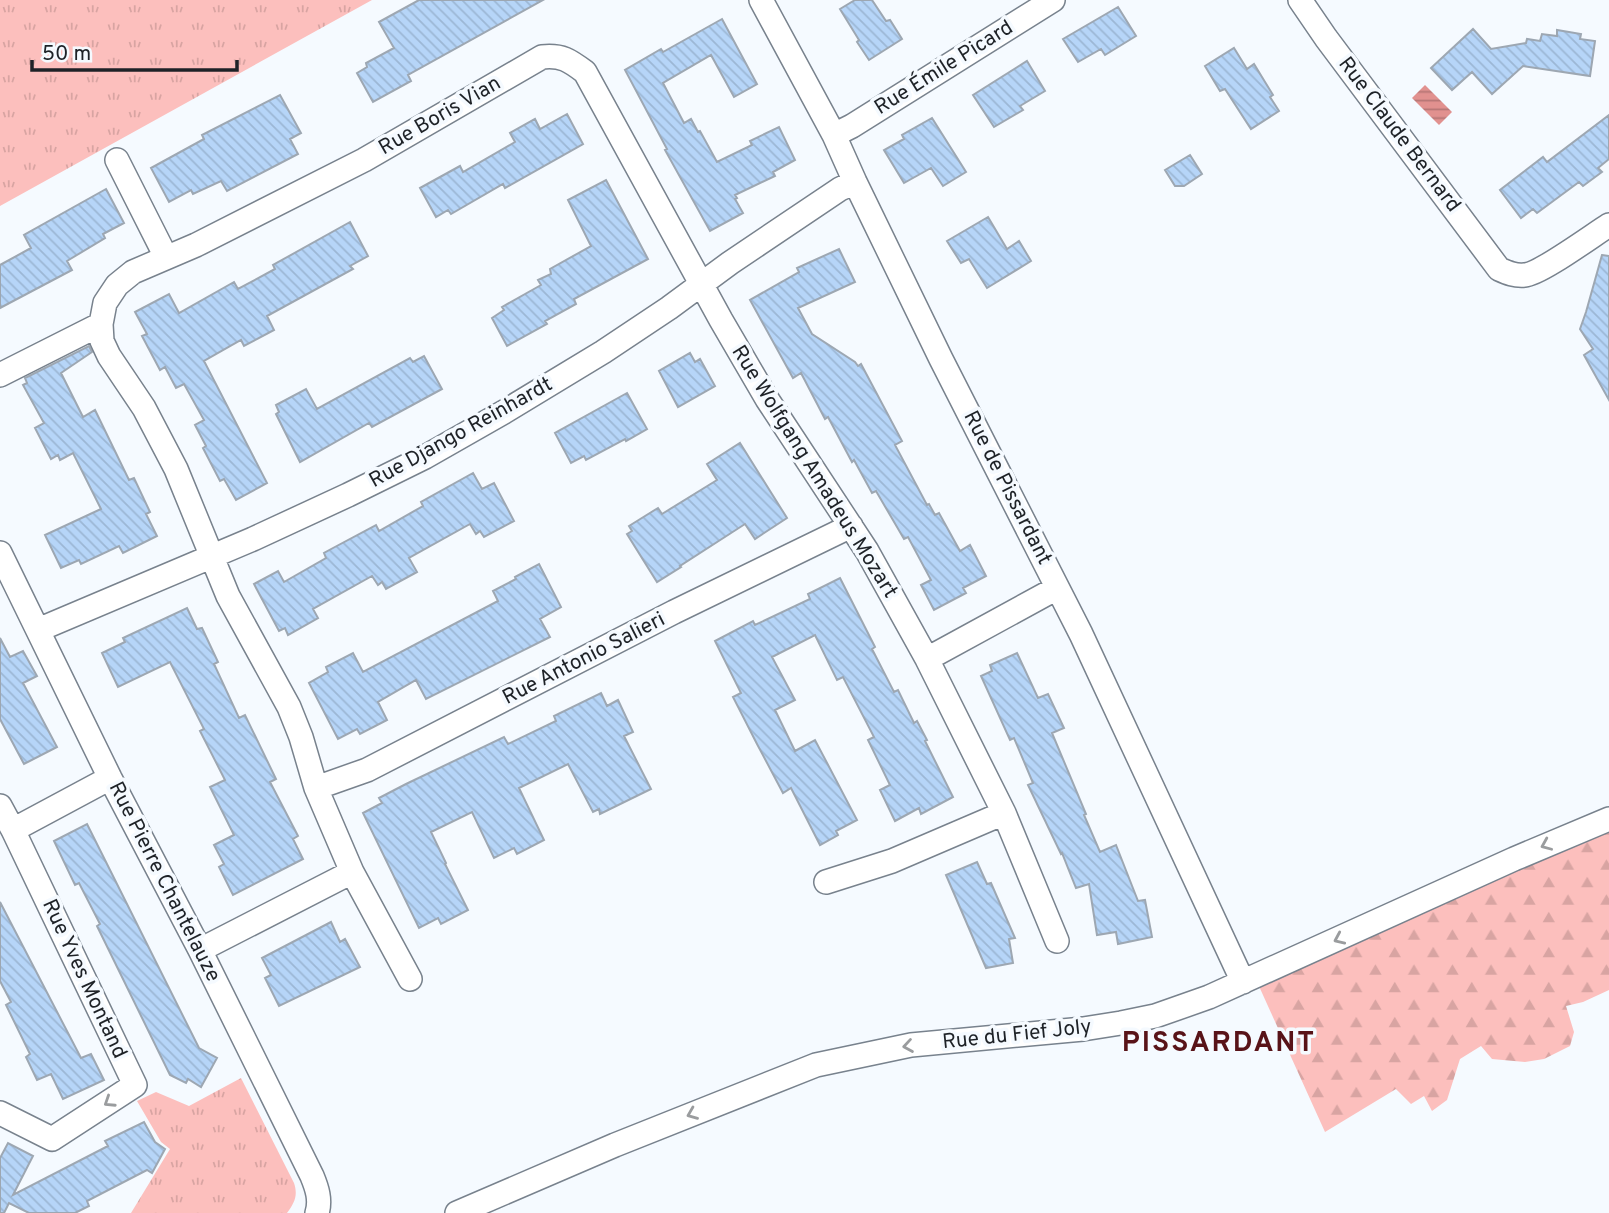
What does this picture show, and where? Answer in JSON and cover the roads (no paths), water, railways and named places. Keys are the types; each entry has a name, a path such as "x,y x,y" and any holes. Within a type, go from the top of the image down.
{"street":[{"name":"Rue de Pissardant","path":"761,0 834,135 941,359 1082,634 1243,982"},
{"name":"Rue Émile Picard","path":"834,135 1053,0"},
{"name":"Rue Claude Bernard","path":"1300,0 1499,269 1513,275 1528,275 1609,225"},
{"name":"Rue Boris Vian","path":"101,324 106,303 117,285 133,272 196,245 364,160 542,57 557,56 573,62 585,72 701,285"},
{"path":"117,160 166,257"},
{"name":"Rue Django Reinhardt","path":"38,630 336,501 425,457 603,352 730,263 855,182"},
{"name":"Rue Wolfgang Amadeus Mozart","path":"701,285 767,400 851,526 927,659 1004,813 1057,941"},
{"path":"0,375 101,324 102,341 109,356 144,408 176,469 228,596 289,707 316,789 352,872 410,979"},
{"name":"Rue Antonio Salieri","path":"316,789 367,770 674,612 851,526"},
{"name":"Rue Pierre Chantelauze","path":"0,553 110,778 200,950 312,1176 318,1193 317,1213"},
{"path":"927,659 1058,588"},
{"path":"0,806 13,830 110,778"},
{"path":"826,882 892,861 1004,813"},
{"name":"Rue du Fief Joly","path":"457,1213 615,1145 816,1065 911,1045 1121,1023 1155,1016 1209,998 1514,859 1609,819"},
{"name":"Rue Yves Montand","path":"0,1113 52,1139 135,1085 13,830"},
{"path":"200,950 352,872"}],"district":[{"name":"PISSARDANT","path":"1219,1044"}]}
